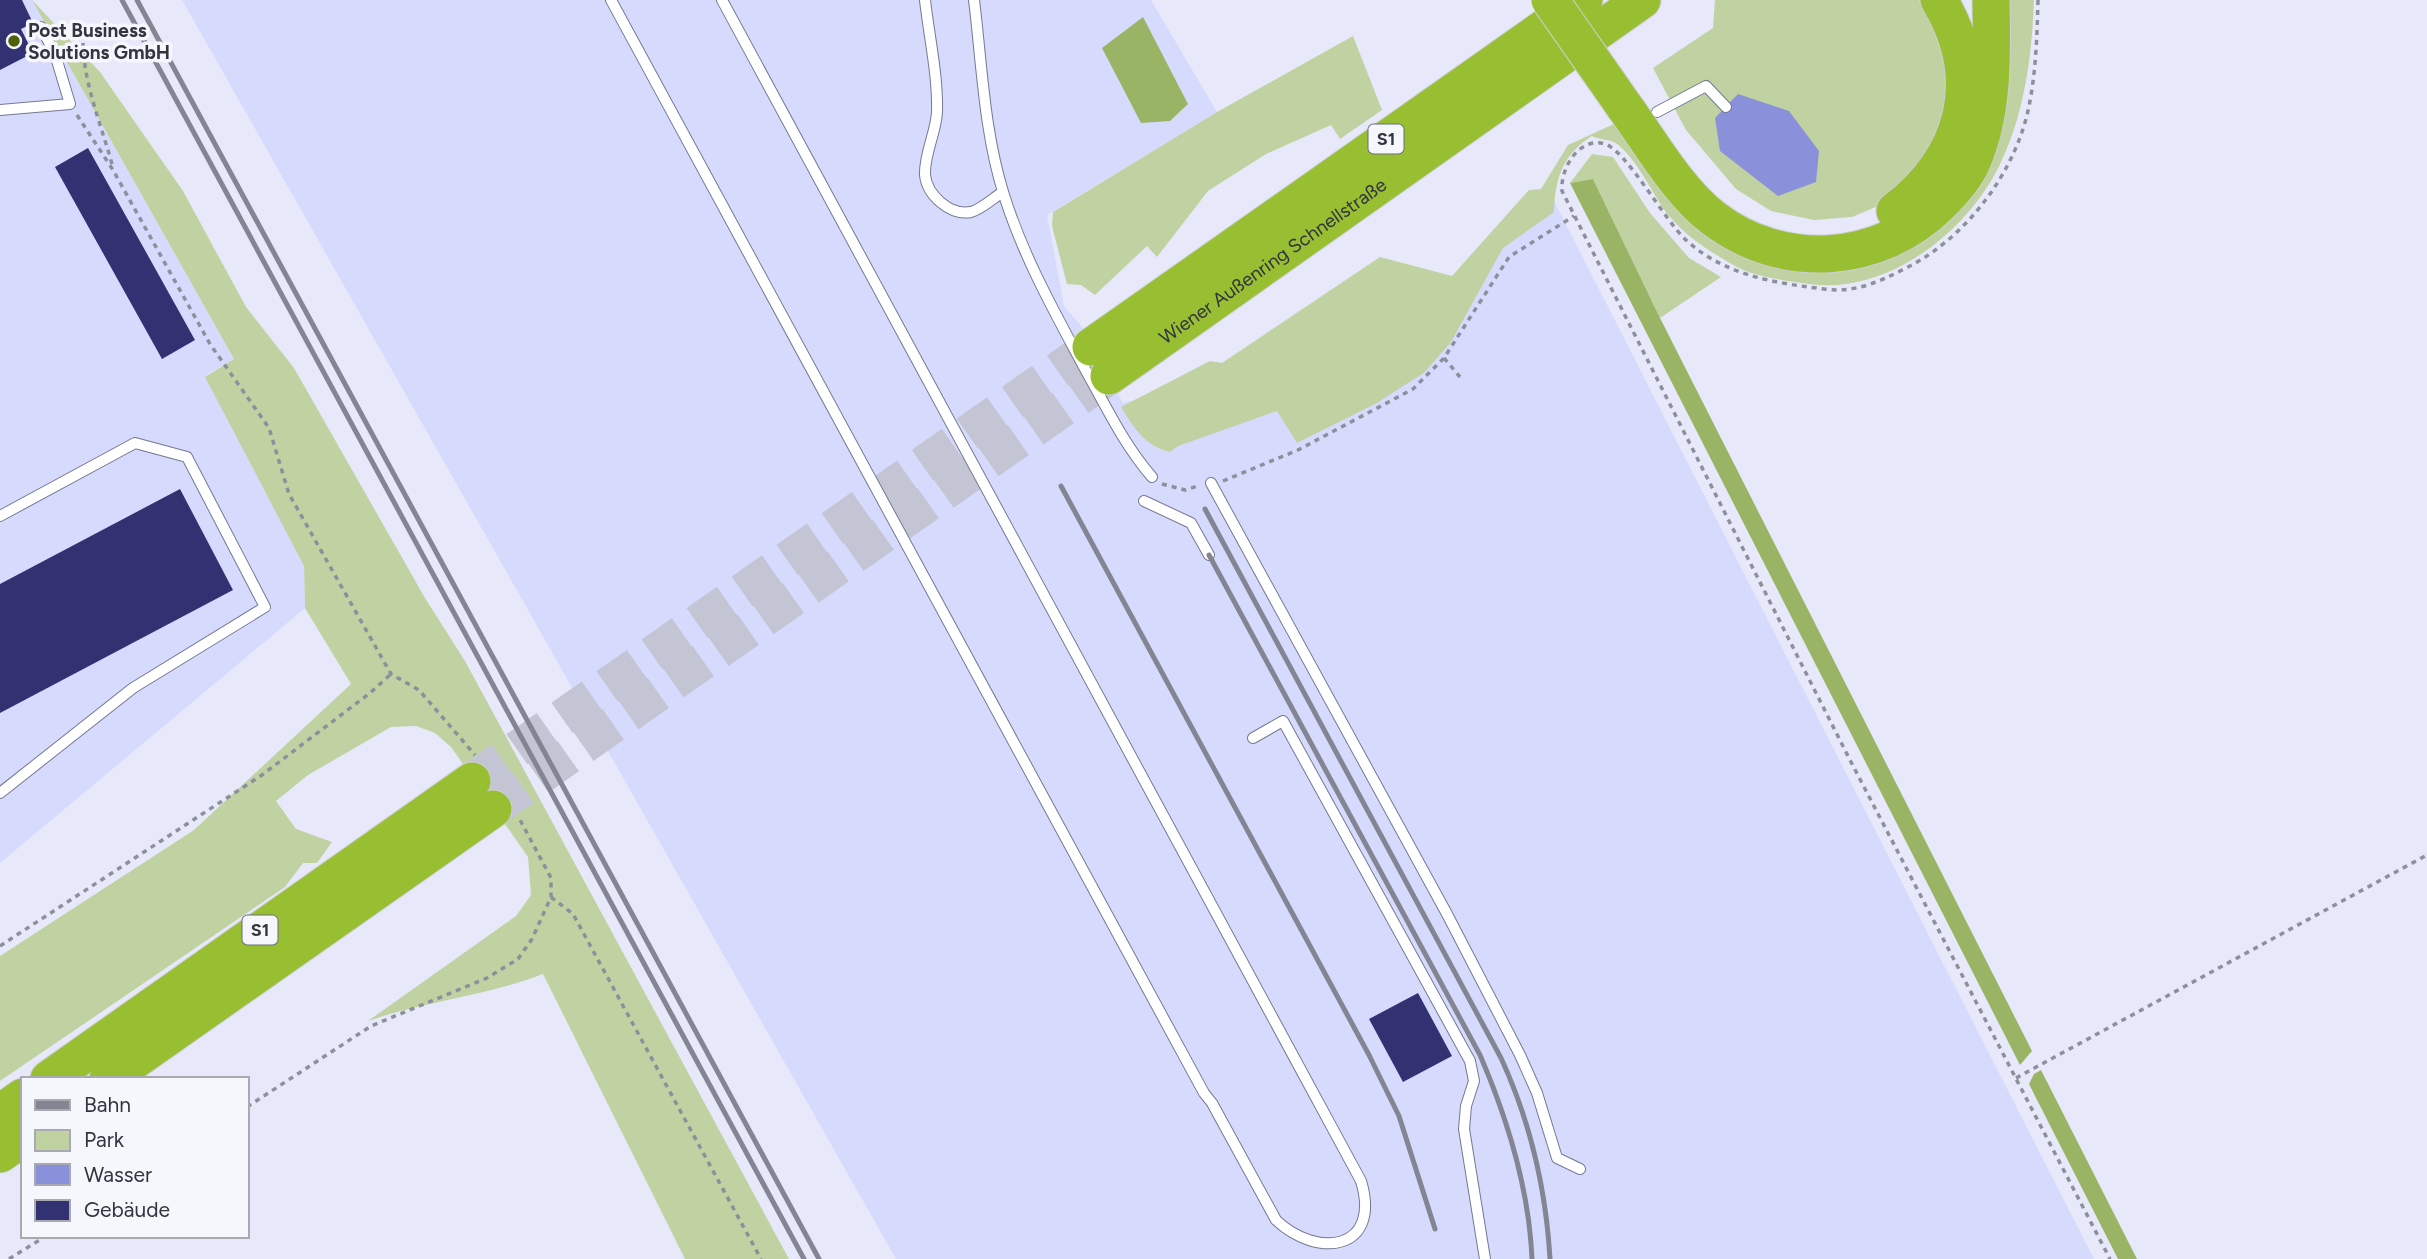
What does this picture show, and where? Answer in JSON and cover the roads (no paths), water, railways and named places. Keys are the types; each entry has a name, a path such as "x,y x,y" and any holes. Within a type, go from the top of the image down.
{"highway":[{"path":"1550,0 1721,195 1746,214 1787,229 1832,233 1863,227 1891,214 1918,193 1939,166 1959,128 1966,91 1964,52 1953,23 1939,0"},
{"path":"1581,0 1642,104 1690,195 1712,217 1738,234 1759,244 1813,255 1841,255 1873,247 1904,233 1930,214 1952,192 1971,165 1982,137 1991,77 1991,0"},
{"name":"Wiener Außenring Schnellstraße","path":"1581,0 1100,362 1638,5"},
{"name":"S1","path":"52,1077 490,792 111,1077"},
{"path":"0,1113 21,1098"},
{"path":"0,1154 21,1139"}],"lane":[{"path":"611,0 1204,1093 1276,1220 1288,1237 1303,1247 1317,1252 1343,1248 1354,1241 1365,1223 1367,1203 1361,1181 722,0"},
{"path":"925,0 937,111 934,140 927,162 928,186 939,202 960,211 971,212 1003,192"},
{"path":"974,0 986,113 1003,192 1044,292 1126,443 1153,477"},
{"path":"0,110 70,104 55,54 41,27"},
{"path":"1642,104 1706,86 1726,107"},
{"path":"0,516 135,443 187,457 265,607 133,688 0,793"},
{"path":"1211,483 1447,914 1520,1055 1536,1093 1557,1158 1580,1169"},
{"path":"1144,501 1191,523 1209,555"},
{"path":"1253,738 1283,721 1469,1061 1474,1081 1466,1106 1464,1129 1485,1259"}],"water":[{"path":"1738,94 1789,111 1819,151 1816,182 1778,196 1720,151 1715,118"}],"tunnel":[{"path":"472,781 1091,347"},
{"path":"493,809 1109,376"}],"railway":[{"path":"122,0 804,1259"},
{"path":"137,0 819,1259"},
{"path":"1061,486 1369,1055 1399,1116 1435,1229"},
{"path":"1205,509 1501,1058 1520,1106 1535,1156 1545,1207 1550,1259"},
{"path":"1209,555 1480,1055 1500,1104 1522,1180 1532,1259"}],"place":[{"name":"Post Business Solutions GmbH","path":"14,41"}]}
